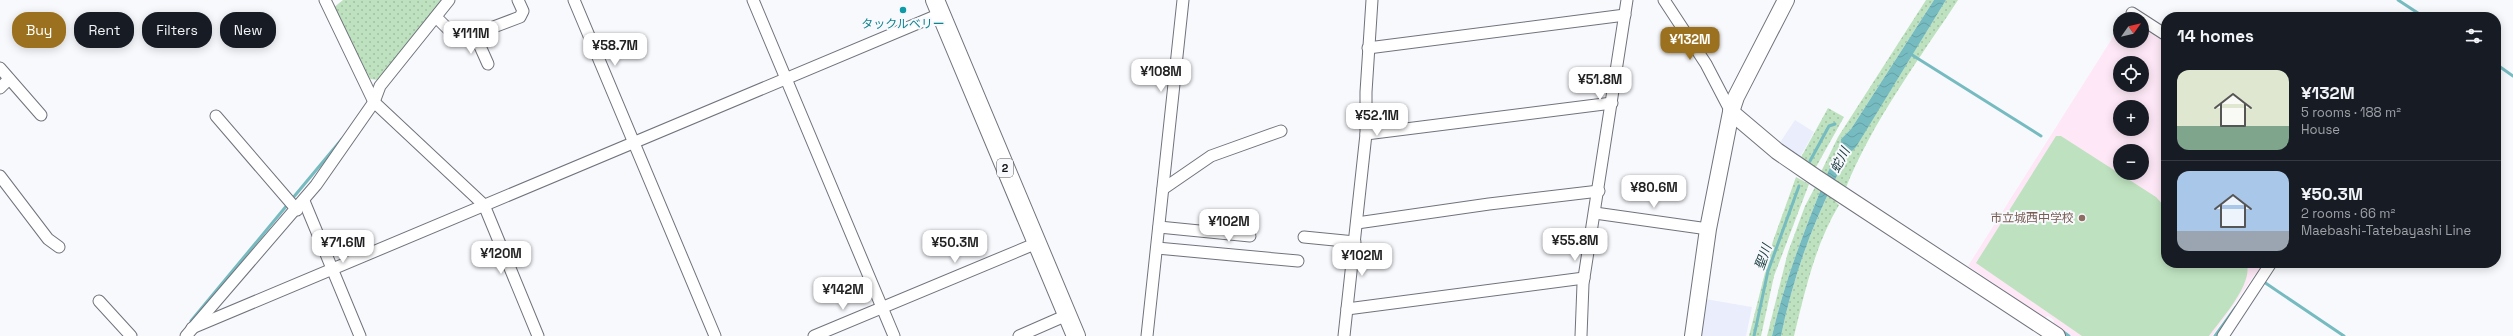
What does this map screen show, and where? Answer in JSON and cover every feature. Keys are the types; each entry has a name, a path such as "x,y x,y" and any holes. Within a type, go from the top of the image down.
{"main road":[{"name":"2","path":"937,7 1076,336"}],"street":[{"path":"325,0 374,102 484,205 538,336"},
{"path":"189,332 300,205 374,102 380,86 449,0"},
{"path":"436,17 459,40 475,35 520,16 523,11 518,0"},
{"path":"574,0 716,336"},
{"path":"753,0 894,336"},
{"path":"1147,336 1160,227 1183,0"},
{"path":"1344,336 1366,134 1368,48 1372,0"},
{"path":"1581,336 1584,278 1599,191 1627,0"},
{"path":"1664,0 1706,64 1731,112 1777,151 2057,336"},
{"path":"1693,336 1708,229 1731,112 1736,97 1786,0"},
{"path":"189,332 332,269 786,79 937,7"},
{"path":"1368,48 1625,15"},
{"path":"2149,24 2161,31"},
{"path":"475,35 488,64"},
{"path":"0,68 41,115"},
{"path":"0,88 9,78"},
{"path":"1366,134 1612,103"},
{"path":"216,116 300,205 332,269 360,336"},
{"path":"1163,189 1211,156 1234,146 1281,131"},
{"path":"0,176 48,239 59,247"},
{"path":"1357,223 1488,204 1599,191"},
{"path":"1595,213 1708,229"},
{"path":"1160,227 1250,236"},
{"path":"1304,237 1355,242"},
{"path":"814,336 1037,242"},
{"path":"1157,248 1298,261"},
{"path":"2224,336 2268,268"},
{"path":"1347,309 1584,278"},
{"path":"100,301 131,336"},
{"path":"1019,336 1067,315"}],"shaded area":[{"name":"市立城西中学校","path":"2149,28 2161,36 2161,268 2263,268 2258,276 2255,274 2212,336 2072,336 2053,324 2054,320 2048,316 2045,318 1968,266 2113,37 2113,48 2149,48"},
{"path":"1795,120 1814,132 1799,159 1779,144"},
{"path":"1705,299 1752,307 1746,336 1700,336"}],"green space":[{"path":"343,0 443,0 379,80 370,79 333,8"},
{"path":"1926,0 1934,0 1851,129 1841,139 1838,151 1828,172 1797,253 1783,294 1772,336 1767,336 1788,252 1805,206 1821,176 1820,174 1838,137"},
{"path":"1946,0 1958,0 1882,116 1868,140 1845,190 1842,189 1836,202 1839,205 1823,236 1817,252 1802,302 1794,336 1781,336 1796,276 1818,217 1835,180 1847,158 1856,146"},
{"path":"1828,108 1844,117 1816,167 1812,170 1800,159"},
{"name":"市立城西中学校","path":"2056,136 2061,136 2113,169 2113,180 2130,180 2156,197 2161,202 2161,268 2247,268 2245,282 2240,292 2209,336 2082,336 1976,263"},
{"path":"1796,177 1809,184 1774,276 1761,336 1749,336 1773,241"}],"water":[{"name":"蛇川","path":"1934,0 1946,0 1856,147 1849,154 1842,167 1818,217 1803,256 1785,316 1781,336 1772,336 1783,294 1797,253 1828,172 1838,151 1841,139 1851,129"}],"waterway":[{"path":"2398,0 2416,12"},
{"path":"1909,53 2041,136"},
{"path":"2501,68 2513,76"},
{"name":"聖川","path":"1810,161 1829,126 1835,124"},
{"path":"292,199 342,139"},
{"name":"聖川","path":"1754,336 1768,271 1799,186"},
{"path":"191,321 288,204"},
{"path":"2264,282 2344,336"},
{"path":"2215,336 2236,307"},
{"path":"2062,331 2069,336"}],"place":[{"name":"タックルベリー","path":"903,10"},
{"name":"市立城西中学校","path":"2082,218"}]}
